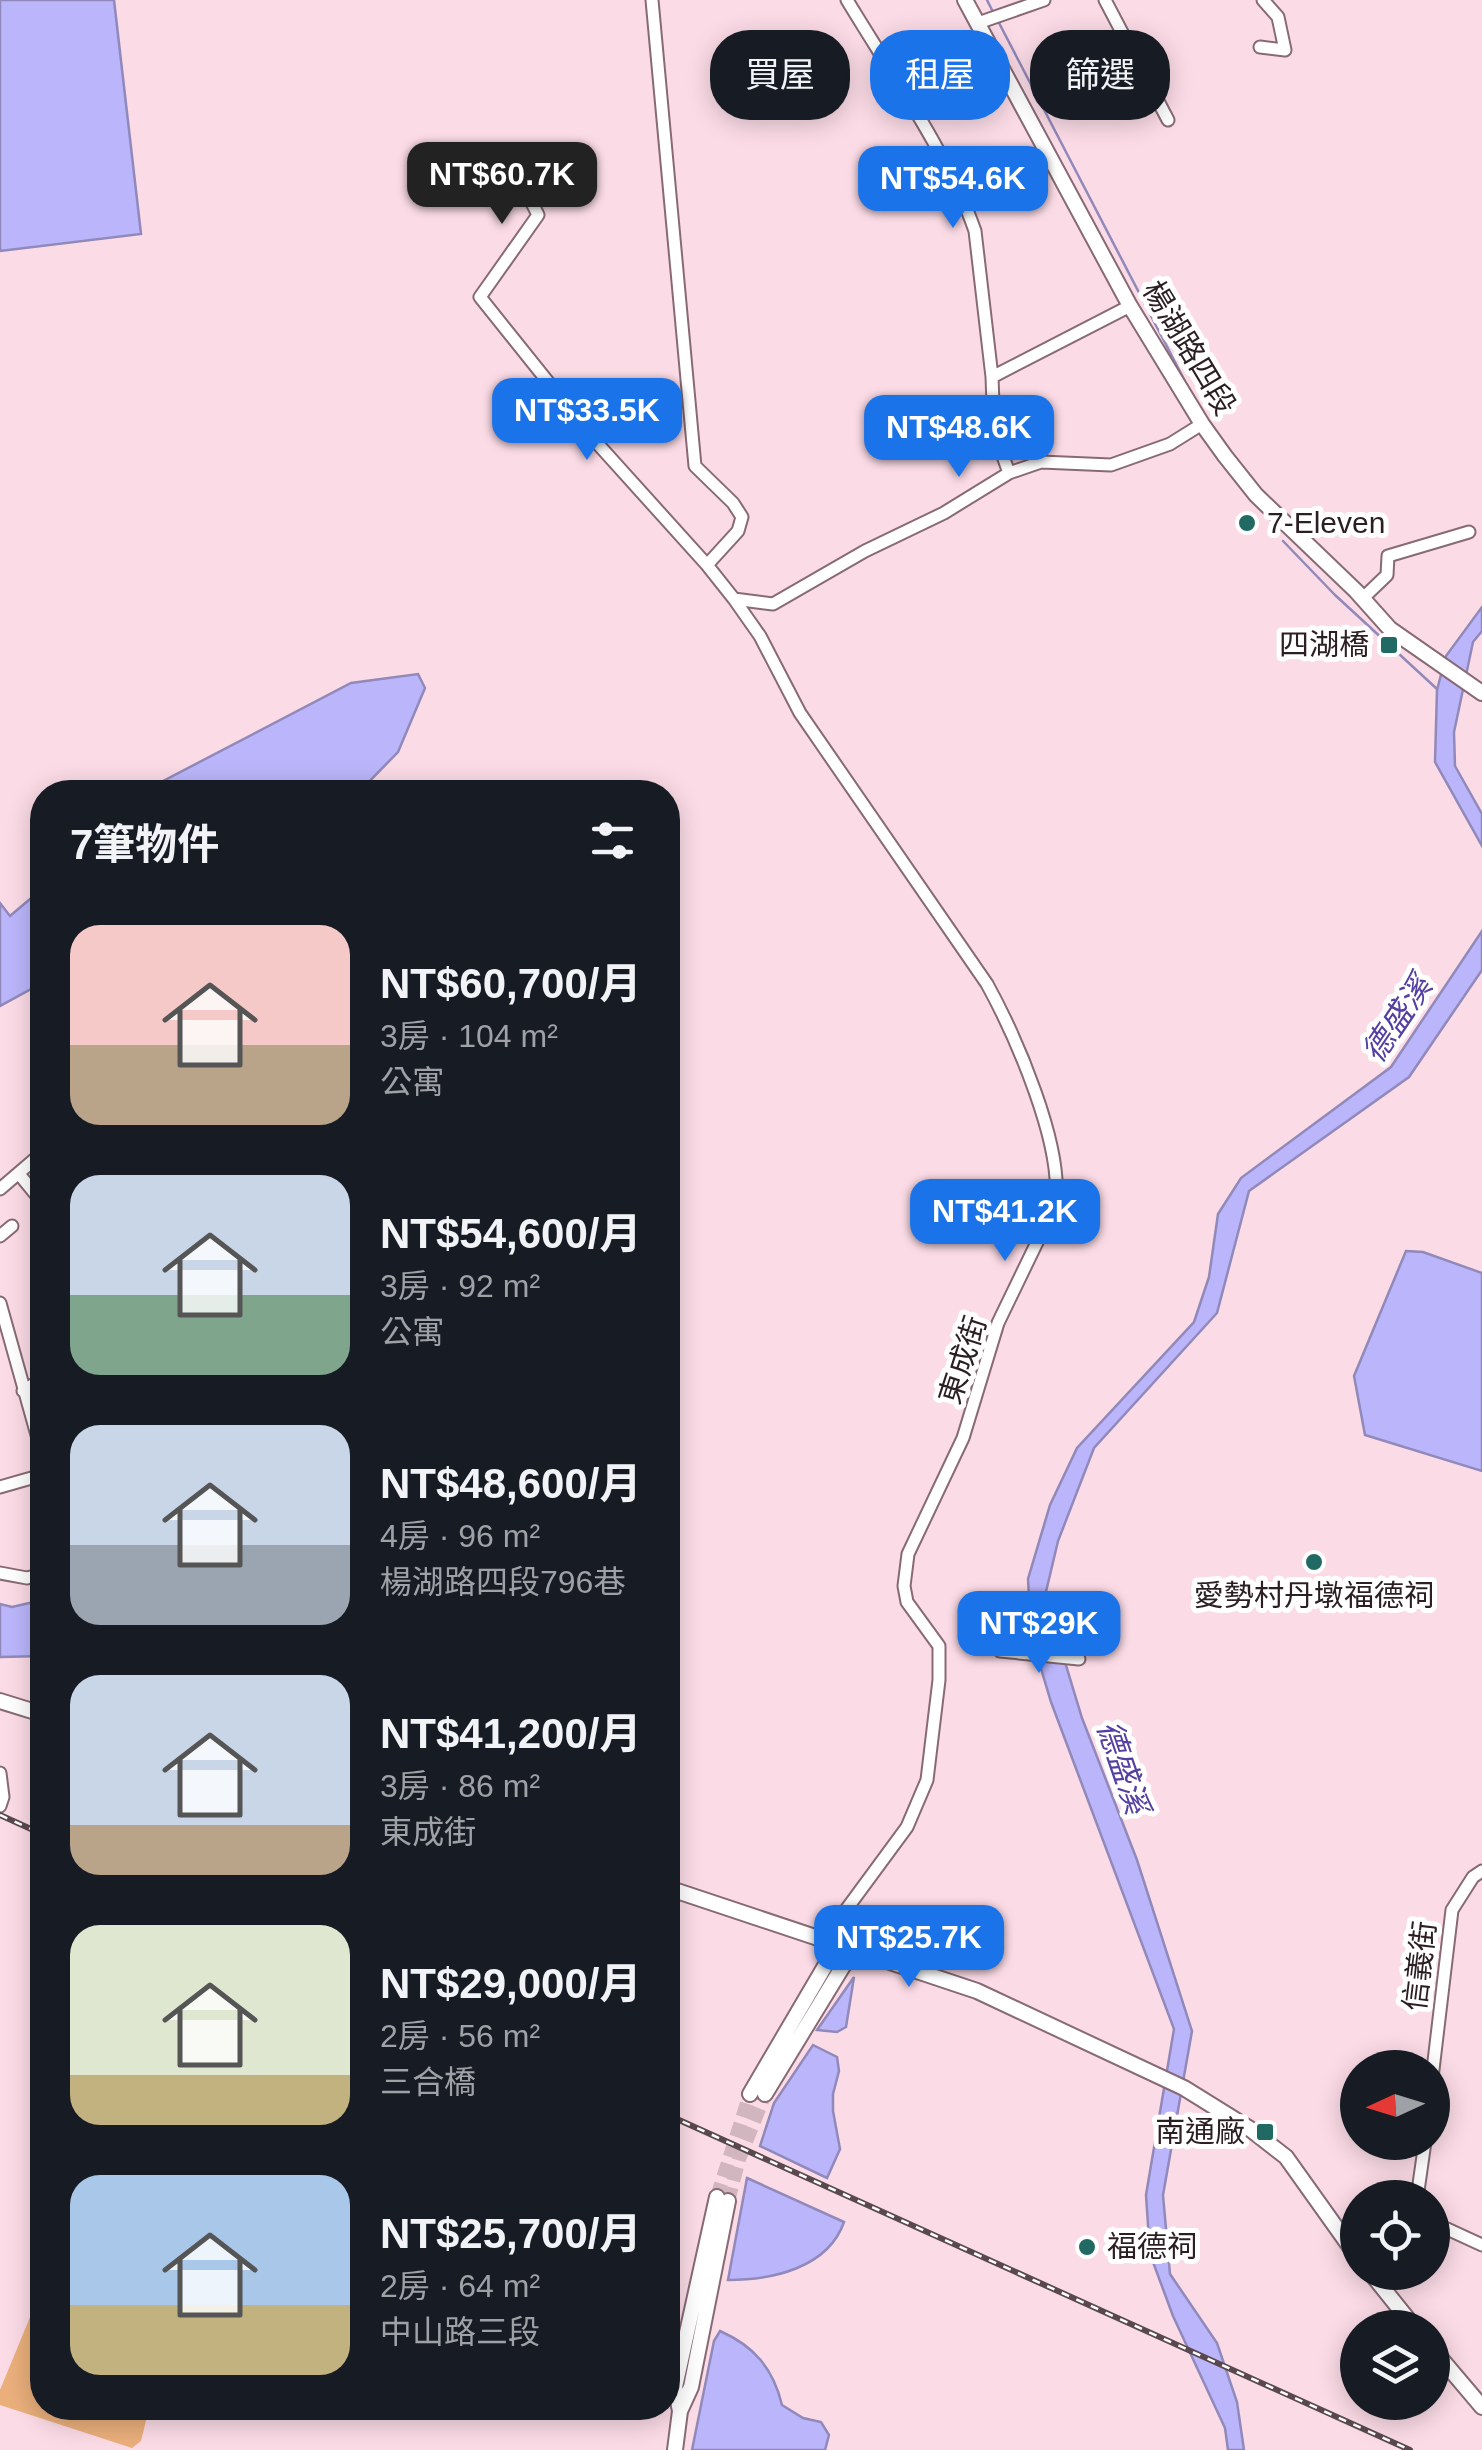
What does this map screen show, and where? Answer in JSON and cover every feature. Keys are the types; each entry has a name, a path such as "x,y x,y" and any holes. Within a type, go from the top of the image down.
{"street":[{"path":"652,0 695,466 742,517 738,532 707,565"},
{"path":"847,0 952,177 975,231 992,377 994,431 1010,474"},
{"name":"楊湖路四段","path":"965,0 989,19 1130,306 1202,424 1256,495 1390,629 1482,693"},
{"path":"989,19 1044,0"},
{"path":"1105,0 1121,30"},
{"path":"1260,47 1285,50 1278,17 1263,0"},
{"name":"東成街","path":"510,156 538,214 480,296 597,443 707,565 760,636 800,713 1006,1019 1049,1138 1058,1186 1055,1205 998,1323 963,1438 908,1554 904,1586 907,1602 939,1646 939,1680 927,1780 907,1827 840,1918 838,1944"},
{"path":"952,177 998,156"},
{"path":"992,377 1130,306"},
{"path":"734,599 774,604 1010,474 1041,462 1111,465 1170,444 1202,424"},
{"path":"1362,598 1387,575 1388,556 1468,532"},
{"path":"0,1189 30,1164"},
{"path":"19,1174 30,1187"},
{"path":"0,1236 12,1226"},
{"path":"0,1303 30,1413"},
{"path":"24,1392 30,1388"},
{"path":"0,1487 30,1478"},
{"path":"0,1573 30,1577"},
{"path":"1000,1651 1074,1659"},
{"path":"0,1701 30,1710"},
{"path":"0,1773 4,1797 0,1806"},
{"name":"信義街","path":"1435,2050 1452,1910 1473,1877 1482,1871"},
{"path":"680,1892 977,1990 1158,2074 1250,2130 1286,2157 1340,2233"},
{"path":"838,1944 758,2094 842,1966 857,1950"},
{"path":"680,2367 722,2198"},
{"path":"1450,2231 1482,2246"},
{"path":"1385,2290 1401,2310"},
{"path":"1450,2369 1482,2407"},
{"path":"675,2450 679,2420"}],"shaded area":[{"path":"0,0 114,0 141,234 0,251"},
{"path":"1482,607 1482,631 1473,642 1454,732 1455,766 1482,814 1482,846 1435,762 1437,690 1446,656"},
{"path":"418,674 425,688 398,752 371,780 165,780 351,683"},
{"path":"30,899 30,990 0,1006 0,903 10,916"},
{"path":"1482,931 1482,970 1409,1077 1249,1191 1217,1313 1094,1448 1058,1541 1045,1596 1082,1718 1137,1860 1192,2031 1163,2195 1170,2274 1217,2343 1237,2402 1244,2450 1228,2450 1225,2428 1173,2316 1150,2254 1146,2195 1174,2029 1051,1702 1031,1635 1028,1579 1050,1505 1077,1448 1194,1322 1209,1277 1218,1214 1241,1178 1391,1067"},
{"path":"1406,1251 1423,1252 1482,1273 1482,1471 1365,1435 1354,1376"},
{"path":"30,1603 30,1656 0,1657 0,1604 12,1607"},
{"path":"854,1977 846,2027 837,2032 817,2030"},
{"path":"813,2045 837,2057 839,2071 833,2111 840,2149 827,2178 760,2146 774,2103"},
{"path":"747,2178 844,2222 836,2238 812,2261 796,2268 780,2274 728,2280"},
{"path":"30,2317 30,2415 0,2405 0,2390"},
{"path":"720,2331 760,2360 782,2405 803,2418 821,2422 829,2435 825,2450 692,2450 714,2341"},
{"path":"46,2420 146,2420 141,2441 132,2448"}],"waterway":[{"path":"987,0 993,12"},
{"path":"997,19 1189,389"},
{"path":"1283,541 1437,689"}],"tunnel":[{"path":"717,2197 750,2094"},
{"path":"728,2201 739,2159 765,2094"}],"railway":[{"path":"0,1815 30,1829"},
{"path":"680,2120 1410,2450"}],"place":[{"name":"7-Eleven","path":"1247,523"},
{"name":"四湖橋","path":"1389,645"},
{"name":"愛勢村丹墩福德祠","path":"1314,1562"},
{"name":"南通廠","path":"1265,2132"},
{"name":"福德祠","path":"1087,2247"}],"water label":[{"name":"德盛溪","path":"1397,1019"},
{"name":"德盛溪","path":"1123,1767"}]}
